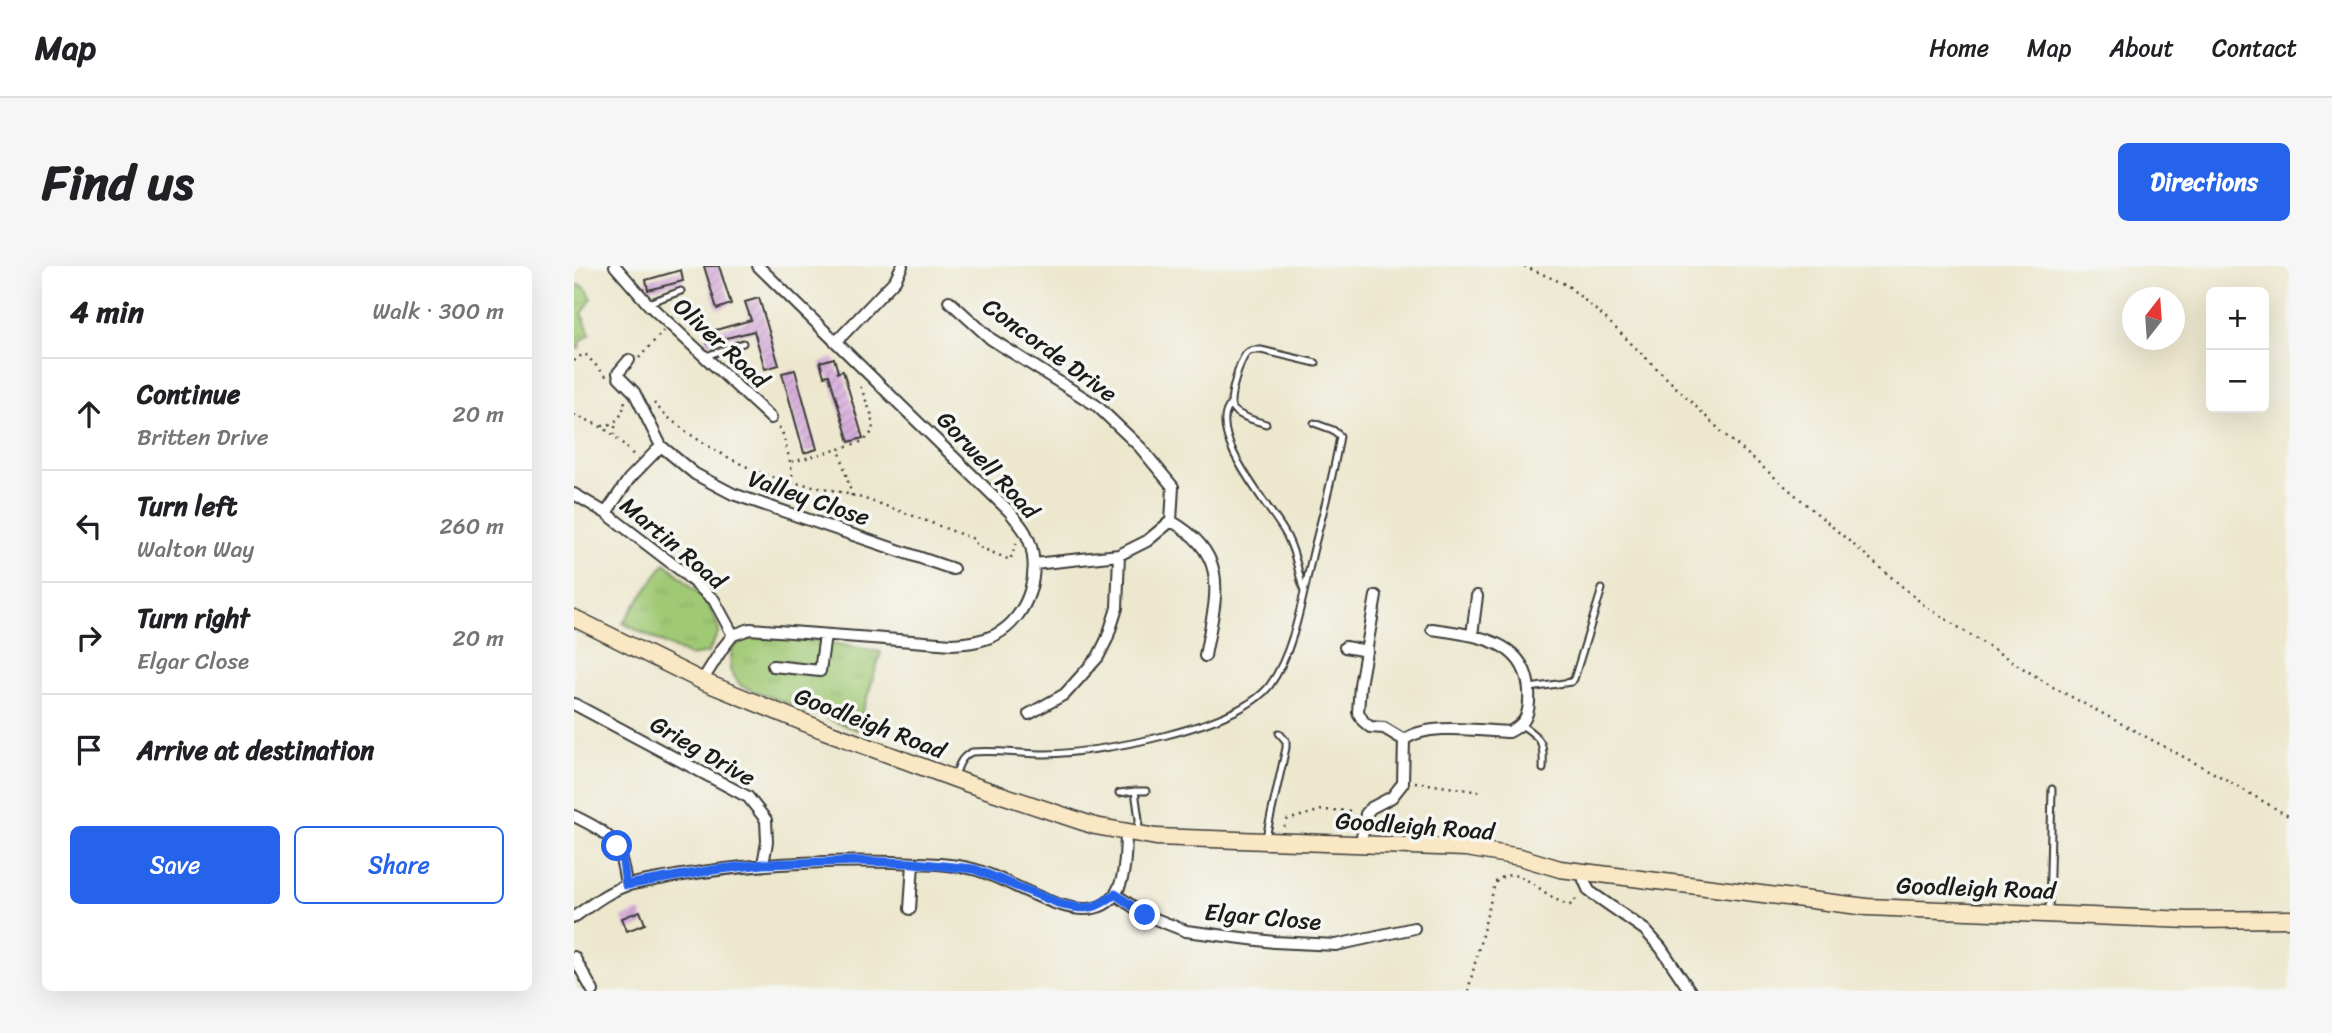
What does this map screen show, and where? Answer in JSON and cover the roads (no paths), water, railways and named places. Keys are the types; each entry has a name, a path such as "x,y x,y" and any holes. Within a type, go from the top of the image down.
{"street":[{"name":"Oliver Road","path":"615,266 647,303 771,418"},
{"name":"Gorwell Road","path":"733,635 750,629 952,644 976,642 997,634 1012,623 1032,586 1034,564 1027,535 1010,512 758,266"},
{"path":"836,341 895,280 902,266"},
{"name":"Concorde Drive","path":"949,301 991,339 1097,406 1140,447 1173,487 1171,521"},
{"name":"Valley Close","path":"629,360 618,375 634,393 661,446 695,474 733,494 953,569"},
{"path":"606,513 616,496 661,446"},
{"name":"Martin Road","path":"574,494 606,513 715,600 733,635"},
{"path":"1034,564 1119,555 1147,541 1171,521 1189,531 1211,558 1217,587 1205,656"},
{"path":"1029,714 1065,694 1098,657 1117,608 1119,555"},
{"path":"1376,596 1360,685 1358,712 1370,727 1384,728 1404,740"},
{"path":"1472,635 1477,596"},
{"name":"Goodleigh Road","path":"574,618 702,681 825,731 954,779 1095,826 1156,837 1466,848 1520,857 1584,876 1867,906 2189,920 2290,919"},
{"path":"1362,843 1364,822 1371,807 1392,797 1399,790 1403,780 1404,740 1410,735 1425,730 1509,732 1521,725 1528,712 1530,688 1525,671 1512,655 1496,642 1432,629"},
{"path":"702,681 733,635"},
{"path":"773,666 820,671 825,635"},
{"path":"1345,647 1367,652"},
{"name":"Grieg Drive","path":"574,704 748,797 766,820 767,842 763,864"},
{"path":"574,816 602,830 617,846 623,862 626,885"},
{"path":"574,917 626,885 763,864 859,861 974,869 1063,905 1094,908 1115,894 1124,875 1132,832"},
{"path":"910,909 913,863"},
{"path":"1584,876 1589,891 1645,930 1661,948 1690,991"},
{"name":"Elgar Close","path":"1115,894 1145,915 1186,931 1274,942 1336,945 1415,928"},
{"path":"574,957 593,991"}],"lane":[{"path":"647,303 681,291"},
{"path":"705,357 743,344"},
{"path":"1304,593 1285,533 1227,440 1224,415 1231,404 1240,367 1248,352 1261,350 1316,363"},
{"path":"1231,404 1237,413 1266,424"},
{"path":"954,779 959,763 964,756 972,752 1046,754 1148,741 1230,713 1269,687 1288,647 1304,593 1340,436 1334,430 1314,424"},
{"path":"1530,688 1571,682 1574,679 1602,589"},
{"path":"1521,725 1536,735 1544,747 1543,769"},
{"path":"1273,840 1286,748 1286,741 1279,733"},
{"path":"2049,913 2052,789"},
{"path":"1132,832 1139,819 1135,791"},
{"path":"1119,793 1146,791"}]}
